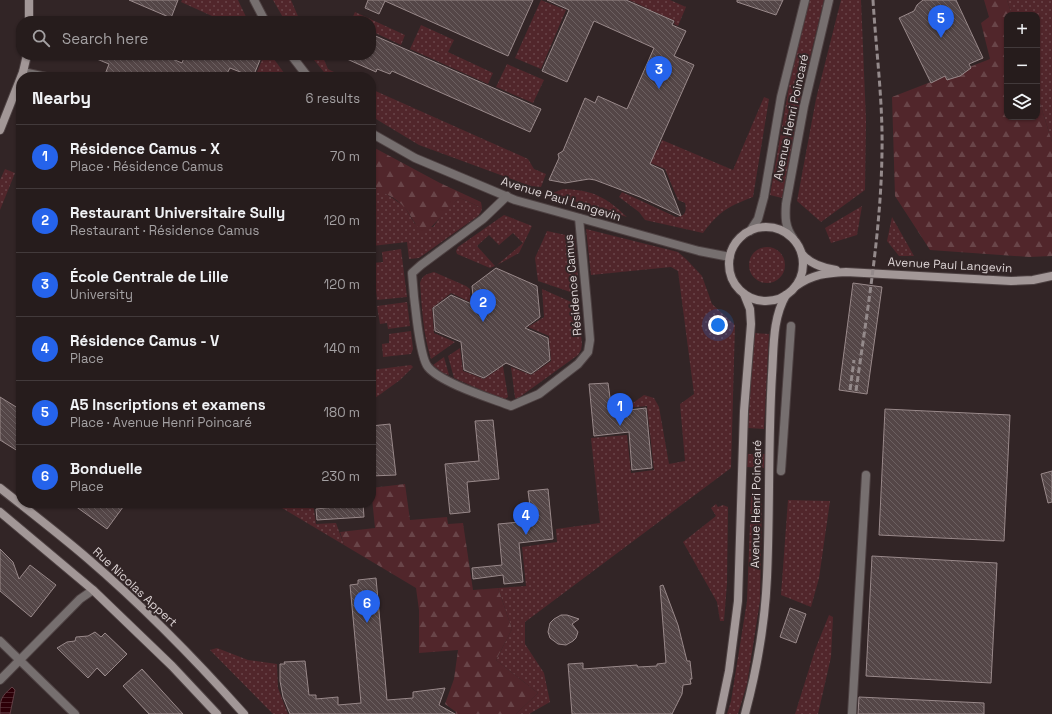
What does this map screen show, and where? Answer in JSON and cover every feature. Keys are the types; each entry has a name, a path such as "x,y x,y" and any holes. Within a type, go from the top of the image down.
{"street":[{"path":"29,16 30,0"},
{"path":"254,0 262,16"},
{"name":"Avenue Henri Poincaré","path":"750,231 758,219 764,197 781,97 804,0"},
{"name":"Avenue Henri Poincaré","path":"793,238 787,228 787,199 804,106 829,0"},
{"path":"23,72 26,60"},
{"path":"295,60 304,72"},
{"path":"0,130 16,90"},
{"name":"Avenue Paul Langevin","path":"376,136 415,158 507,196 579,218 698,250 730,257"},
{"name":"Résidence Camus","path":"507,196 483,219 421,264 412,273 412,285 422,351 427,366 446,381 511,406 539,394 578,364 588,352 590,340 579,218"},
{"path":"762,228 782,231 793,238 802,253 803,262 803,270 796,286 786,296 765,301 752,299 744,294 732,278 730,269 730,257 737,242 750,231 762,228"},
{"name":"Avenue Paul Langevin","path":"802,253 805,258 815,264 846,272"},
{"name":"Avenue Paul Langevin","path":"796,286 812,276 846,272 1011,281 1033,280 1052,276"},
{"name":"Avenue Henri Poincaré","path":"720,714 729,671 738,601 744,411 751,324 750,309 744,294"},
{"name":"Avenue Henri Poincaré","path":"745,714 757,663 766,602 770,482 770,412 774,338 778,310 786,296"},
{"name":"Avenue Henri Poincaré","path":"782,471 791,326"},
{"path":"852,714 866,475"},
{"name":"Rue Nicolas Appert","path":"0,488 16,501"},
{"name":"Rue Nicolas Appert","path":"25,508 107,576 198,664 244,714"},
{"path":"0,512 94,590 172,666 217,714"},
{"path":"0,680 80,599 94,590"},
{"path":"0,641 76,714"}],"green space":[{"path":"182,0 238,0 246,16 212,16 181,2"},
{"path":"273,0 291,0 298,16 282,16"},
{"path":"541,0 566,10 541,69 515,58"},
{"path":"629,0 670,0 686,7 678,26 674,24 675,21 653,11 651,14 647,13 649,9"},
{"path":"809,0 824,0 803,86 782,198 770,195 789,86"},
{"path":"841,0 861,0 866,120 865,190 821,222 797,201 816,99"},
{"path":"984,0 1007,0 1011,12 1004,12 1004,120 1040,120 1040,104 1052,142 1052,256 1029,257 930,250 895,196 892,97 990,59 981,23 989,17"},
{"path":"1007,0 1052,0 1052,142 1040,104 1040,12 1011,12"},
{"path":"355,12 364,16 353,16"},
{"path":"376,22 405,35 401,45 376,33"},
{"path":"421,25 454,40 448,52 493,73 488,84 410,49"},
{"path":"262,60 275,60 283,72 257,72"},
{"path":"314,60 324,60 328,69 334,72 324,72"},
{"path":"507,64 544,80 533,103 496,87"},
{"path":"376,91 528,159 534,169 546,174 541,187 530,186 419,145 376,119"},
{"path":"764,97 769,99 753,197 725,210 703,233 645,220 639,212 619,197 622,192 676,217 683,215 686,209 685,203 678,200 665,169 622,151 615,132 658,150 662,140 733,170"},
{"path":"376,149 440,183 481,202 482,208 460,198 423,233 401,204 389,195 376,190"},
{"path":"5,169 15,173 0,210 0,180"},
{"path":"376,189 382,191 404,206 415,224 433,227 448,207 460,198 482,208 478,216 419,258 409,259 407,242 376,246"},
{"path":"563,189 583,191 598,196 612,204 627,217 550,194"},
{"path":"862,206 857,235 831,243 825,228"},
{"path":"504,215 532,226 519,253 497,265 523,243 513,233 499,245 489,235 477,246 495,266 490,268 457,254 456,251 458,247"},
{"path":"892,217 914,256 899,256 887,241"},
{"path":"586,229 678,252 702,276 712,304 735,325 731,468 525,622 525,644 544,673 550,702 529,714 516,714 538,693 496,660 512,629 498,588 526,586 522,547 557,542 556,529 600,523 591,438 627,435 631,473 654,470 647,406 626,408 644,395 654,398 659,407 669,464 685,461 680,404 694,394 678,271 671,267 591,275"},
{"path":"547,231 575,237 579,295 538,281 535,258"},
{"path":"771,247 780,252 784,258 784,272 780,278 771,283 763,283 754,278 750,272 749,261 754,252 760,248"},
{"path":"401,249 407,297 377,300 376,263 383,262 382,252"},
{"path":"434,272 470,289 470,302 451,293 432,308 434,333 455,342 431,359 428,350 422,312 420,283 423,277"},
{"path":"542,289 578,305 582,344 581,350 578,355 517,399 515,398 511,367 531,375 551,361 549,336 528,327 544,317"},
{"path":"407,302 410,326 388,329 387,323 380,324 377,306"},
{"path":"411,331 413,349 411,354 383,357 382,344 389,343 389,334"},
{"path":"754,333 769,334 764,429 748,428"},
{"path":"460,348 463,371 484,379 503,366 508,397 504,400 454,378 448,356"},
{"path":"444,357 449,375 443,373 433,365"},
{"path":"411,365 413,367 400,380 376,397 376,369"},
{"path":"748,454 765,454 764,468 747,467"},
{"path":"405,484 410,520 447,517 448,524 463,523 473,590 498,588 512,629 496,660 538,693 516,714 455,714 456,712 445,704 454,679 458,650 419,653 419,610 416,588 344,545 340,532 375,528 373,508 376,508 376,487"},
{"path":"756,492 761,494 762,501 760,601 747,684 738,714 727,714 731,701 747,601 751,498 752,494"},
{"path":"788,500 830,501 819,578 811,607 781,595"},
{"path":"716,504 718,507 723,505 728,507 727,583 724,621 720,621 717,602 683,542 716,516 711,508"},
{"path":"282,508 314,508 316,524 336,523 344,545"},
{"path":"829,615 833,617 831,657 818,714 795,714 815,650"},
{"path":"217,648 248,660 277,664 278,688 288,714 273,714 210,650"}],"shaded area":[{"path":"12,687 15,690 10,714 0,714 2,699 5,693"}],"building":[{"path":"129,0 178,0 172,16 166,16"},
{"path":"368,0 533,0 508,56 385,1 379,14 365,8"},
{"path":"547,0 626,0 674,21 672,25 686,31 674,56 694,65 650,164 663,170 681,216 640,197 595,180 589,179 565,183 549,180 559,158 558,154 563,151 585,98 595,103 598,96 627,109 654,48 594,21 567,82 542,71 569,10"},
{"path":"737,0 783,0 776,15 737,2"},
{"path":"923,0 956,0 983,58 969,64 971,68 960,76 947,80 945,76 931,83 899,18 914,11 917,5"},
{"path":"376,36 541,109 530,132 392,71 390,74 377,69 376,72 349,60 376,60"},
{"path":"99,60 175,60 182,63 183,60 260,60 255,72 240,72 230,68 228,72 106,72 109,64"},
{"path":"496,268 537,286 540,317 525,328 548,338 550,360 531,374 506,363 484,378 464,370 461,342 435,331 433,308 451,295 474,305 472,286"},
{"path":"853,283 882,287 867,394 839,390"},
{"path":"608,383 612,412 646,408 652,468 632,470 629,432 594,436 589,384"},
{"path":"0,397 16,407 16,450 0,440"},
{"path":"885,409 1010,415 1004,541 879,535"},
{"path":"493,420 499,479 467,482 470,512 450,514 445,464 479,461 475,421"},
{"path":"390,424 396,475 376,476 376,425"},
{"path":"1052,471 1052,502 1048,503 1041,474"},
{"path":"548,489 553,539 519,543 523,582 504,584 503,575 473,579 472,568 502,565 498,524 532,521 528,491"},
{"path":"78,508 122,508 107,529"},
{"path":"363,508 364,517 317,520 316,509"},
{"path":"0,549 13,562 19,579 30,565 56,585 31,617 0,591"},
{"path":"872,556 997,563 991,683 866,676"},
{"path":"376,578 387,700 413,698 413,692 445,688 439,705 455,714 290,714 283,697 280,681 280,664 285,664 284,662 305,661 309,695 316,695 316,699 338,697 338,705 361,703 350,585 358,584 358,580"},
{"path":"663,585 678,625 687,661 690,661 692,679 690,679 691,684 683,685 682,694 672,714 572,714 568,664 583,663 583,669 637,665 638,667 657,666 657,664 666,663 660,586"},
{"path":"790,608 806,614 796,643 780,637"},
{"path":"561,615 567,615 579,619 572,624 578,632 576,638 566,645 558,644 550,638 548,632 550,623"},
{"path":"95,632 101,637 105,633 127,654 105,676 97,668 88,678 57,648 67,642 75,641 76,637 88,636"},
{"path":"142,669 183,714 149,714 123,686"},
{"path":"859,697 984,703 984,714 858,714"}],"railway":[{"path":"856,391 873,272 881,182 882,133 873,0"},
{"path":"850,390 854,360"}],"place":[{"name":"A5 Inscriptions et examens","path":"941,38"},
{"name":"École Centrale de Lille","path":"659,89"},
{"name":"Restaurant Universitaire Sully","path":"483,322"},
{"name":"Résidence Camus - X","path":"620,426"},
{"name":"Résidence Camus - V","path":"526,535"},
{"name":"Bonduelle","path":"367,623"}]}
